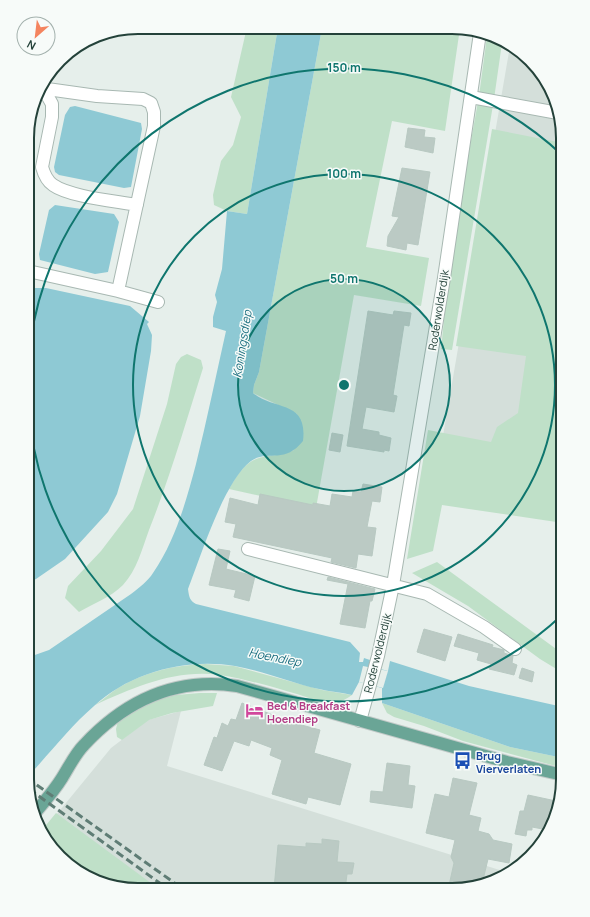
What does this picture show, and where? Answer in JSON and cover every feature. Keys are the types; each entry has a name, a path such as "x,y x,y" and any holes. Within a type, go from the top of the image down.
{"main road":[{"path":"39,808 61,780 84,745 116,716 133,704 145,697 174,688 221,684 237,686 507,762 556,773"}],"street":[{"name":"Roderwolderdijk","path":"360,721 378,656 393,585 444,278 479,38"},
{"path":"47,89 89,95 143,99 151,103 154,112 154,126 118,291"},
{"path":"44,93 52,104 52,117 42,167 44,174 53,185 73,193 137,205"},
{"path":"471,97 552,112"},
{"path":"34,273 118,291 158,302"},
{"path":"248,549 426,594 484,627 515,649"}],"shaded area":[{"path":"509,52 525,65 542,86 548,98 554,118 556,132 556,504 434,488"},
{"path":"181,711 167,766 501,870 479,879 458,883 138,883 125,882 98,875 86,869 65,852 46,827 111,748 148,720"}],"green space":[{"path":"245,34 277,34 247,214 227,211 214,205 213,195 221,161 233,145 241,117 231,97"},
{"path":"321,34 459,35 445,131 392,121 366,247 429,258 421,306 354,295 316,508 229,489 243,469 252,461 294,450 297,414 253,393 254,385 259,372"},
{"path":"486,40 501,47 494,99 452,350 441,349 451,252 479,96"},
{"path":"492,129 556,142 556,522 442,505 433,551 407,559 428,430 491,442 497,427 518,413 526,356 456,346"},
{"path":"187,354 201,360 203,368 171,470 139,559 132,573 123,585 107,597 79,612 65,598 68,586 101,551 133,509 167,404 176,364 181,357"},
{"path":"437,562 556,649 556,669 540,659 468,606 412,573"},
{"path":"205,664 234,666 322,690 352,695 338,702 324,702 249,681 220,675 203,674 171,677 156,681 140,686 95,705 118,688 138,678 160,670"},
{"path":"217,693 213,706 172,713 149,720 122,740 117,737 116,729 118,721 149,701 176,695"},
{"path":"382,703 510,747 556,757 556,766 463,741 424,726 394,717 387,713"},
{"path":"56,813 151,883 125,882 111,879 86,869 65,852 56,842 45,826"}],"water":[{"path":"277,34 321,34 259,372 254,385 253,393 262,399 288,408 295,413 300,419 303,428 303,441 289,453 257,458 251,461 241,471 214,520 188,589 192,602 350,642 360,653 359,662 363,662 364,658 370,660 369,666 388,671 390,661 469,686 556,705 556,757 510,747 382,703 382,688 359,682 352,695 323,690 235,666 198,664 160,670 142,676 109,694 86,713 70,729 34,770 34,655 49,650 131,594 149,579 168,548 179,521 200,447 226,331 213,327 213,317 217,302 215,295 222,269 227,211 247,214"},
{"path":"75,106 141,123 142,129 131,187 124,188 59,175 55,172 54,167 65,115 70,107"},
{"path":"55,205 114,214 119,222 108,272 95,274 40,260 39,254 49,210"},
{"path":"34,288 46,288 130,306 149,322 147,324 152,335 151,351 140,416 117,494 108,512 65,559 34,580"}],"pier":[{"path":"363,666 388,671 383,688 359,682"}],"building":[{"path":"408,128 425,130 424,137 435,138 433,153 405,147"},
{"path":"402,168 430,172 418,245 407,243 406,250 387,246 388,236 399,217 392,216"},
{"path":"368,311 393,315 394,311 411,313 409,326 404,325 393,395 397,396 394,412 366,407 362,429 379,432 379,435 391,438 389,451 384,450 384,452 347,446"},
{"path":"332,433 343,435 340,452 329,450"},
{"path":"363,484 382,487 380,502 372,501 367,527 376,528 372,556 358,554 356,568 331,562 332,558 233,537 236,524 225,522 230,498 258,505 260,494 313,505 313,503 330,506 332,494 352,497 353,491 361,492"},
{"path":"218,549 230,551 226,569 255,576 249,601 234,597 236,590 209,585"},
{"path":"328,577 375,589 372,601 370,601 365,628 340,624 348,584 327,580"},
{"path":"424,629 452,637 445,661 417,652"},
{"path":"458,634 493,645 492,647 504,650 504,653 513,656 512,663 517,665 514,675 489,669 491,664 477,660 479,653 454,646"},
{"path":"522,668 534,672 532,682 519,678"},
{"path":"242,703 283,720 320,730 314,753 351,764 340,805 308,797 306,804 272,794 282,760 270,755 272,748 251,740 249,746 234,741 222,771 204,765 214,737 217,738 222,723 228,726 231,719 236,720"},
{"path":"387,763 410,766 408,785 415,786 412,808 370,802 371,791 383,792"},
{"path":"453,778 477,783 469,815 481,818 478,831 489,834 493,840 512,844 509,863 488,859 484,878 472,881 450,883 454,863 451,857 455,840 426,833 435,794 449,797"},
{"path":"528,795 554,800 543,829 532,827 532,830 527,830 526,836 515,834 520,811 524,811"},
{"path":"322,839 339,841 337,862 354,863 352,874 347,874 346,883 275,883 278,845 306,847 306,843 322,844"}],"railway":[{"path":"34,783 175,883"},
{"path":"35,793 160,883"}],"place":[{"name":"Bed & Breakfast Hoendiep","path":"254,711"},
{"name":"Brug Vierverlaten","path":"463,761"}],"water label":[{"name":"Koningsdiep","path":"242,344"},
{"name":"Hoendiep","path":"275,657"}]}
